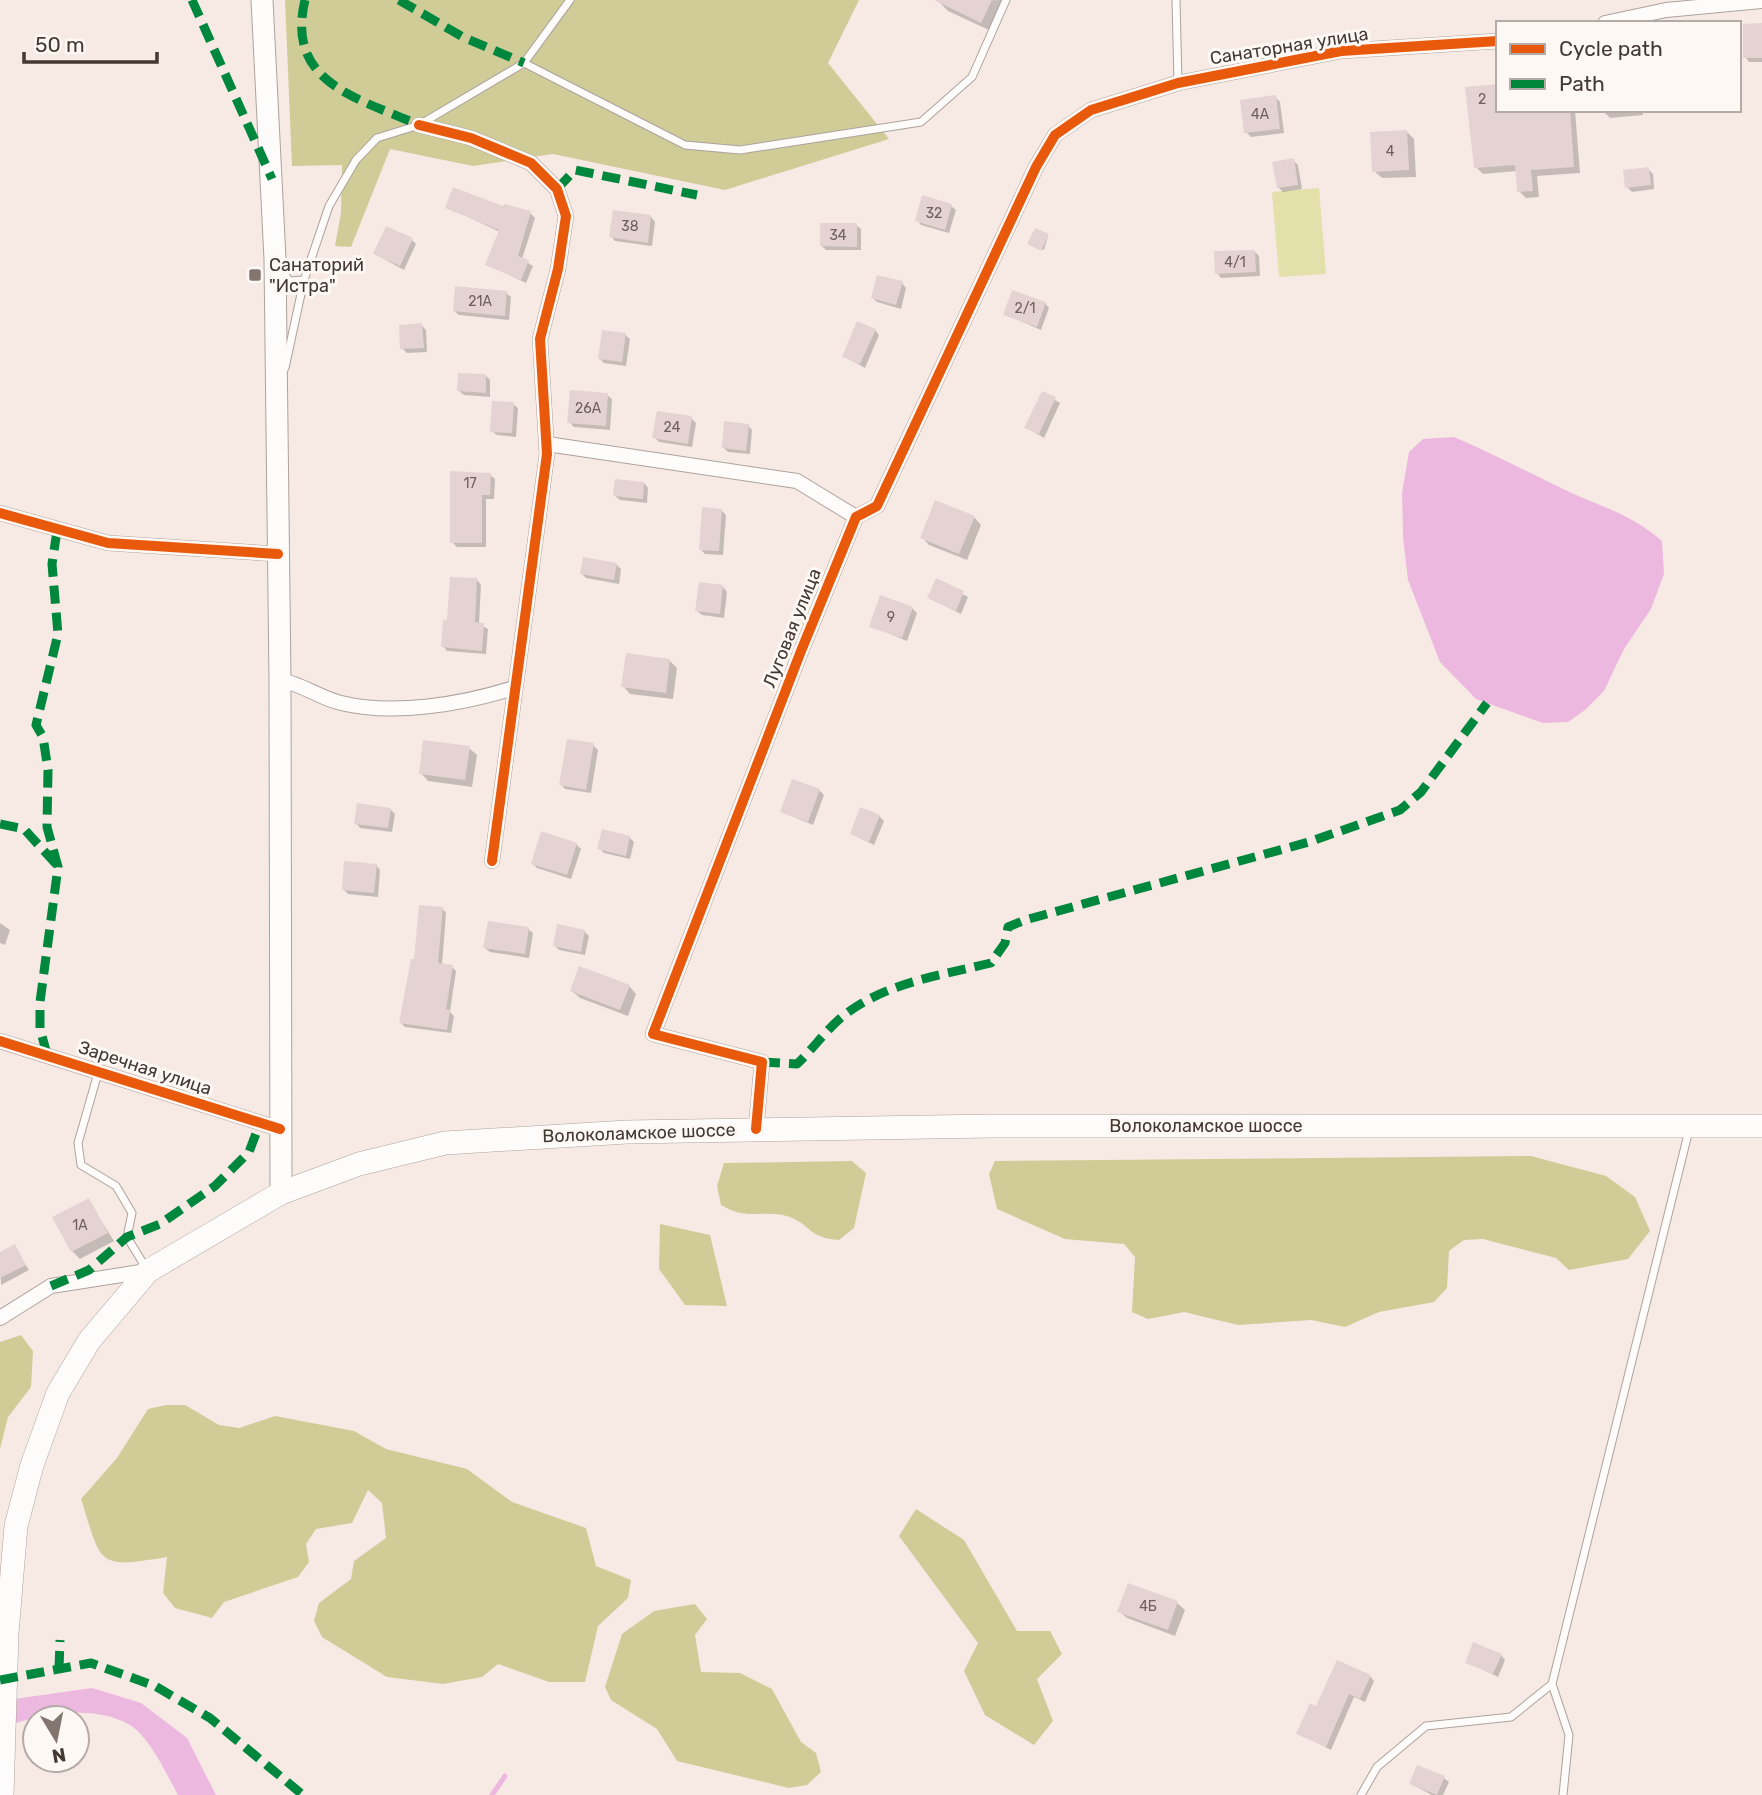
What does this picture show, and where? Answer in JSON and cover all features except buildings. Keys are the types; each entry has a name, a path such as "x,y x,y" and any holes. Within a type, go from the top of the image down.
{"main road":[{"path":"262,0 275,259 280,680 281,1193"},
{"name":"Волоколамское шоссе","path":"2,1795 7,1633 16,1527 32,1465 58,1393 89,1341 148,1271 281,1193 359,1164 445,1143 627,1132 756,1129 1762,1126"}],"street":[{"path":"1614,21 1665,10 1762,1"},
{"name":"Санаторная улица","path":"1091,110 1178,83 1341,51 1496,41"},
{"name":"Луговая улица","path":"756,1129 762,1062 653,1034 801,651 856,517 877,506 1036,167 1055,135 1091,110"},
{"path":"419,125 471,138 531,163 557,189 566,216 558,269 540,339 547,444 492,861"},
{"path":"547,444 797,481 856,517"},
{"path":"0,513 108,543 278,554"},
{"path":"280,680 299,684 341,703 401,708 462,704 514,688"},
{"name":"Заречная улица","path":"0,1041 280,1129"},
{"path":"0,1318 51,1286 148,1271"}],"lane":[{"path":"276,410 304,280 329,206 356,160 377,138 419,125 524,63 570,0"},
{"path":"524,63 685,145 740,150 921,122 972,77 1006,0"},
{"path":"1176,0 1178,83"},
{"path":"275,259 289,281 304,280"},
{"path":"98,1073 78,1143 81,1164 116,1186 132,1213 127,1237 148,1271"},
{"path":"1563,1795 1569,1735 1552,1684 1690,1126"},
{"path":"1361,1795 1377,1767 1426,1726 1511,1717 1552,1684"}],"shaded area":[{"path":"285,0 859,0 828,63 889,139 725,190 553,154 473,166 390,149 351,247 335,246 341,213 342,165 292,166"},
{"path":"1319,188 1326,274 1279,277 1272,192"},
{"path":"1454,437 1624,516 1662,541 1664,574 1651,609 1624,649 1604,691 1568,722 1543,723 1476,699 1440,662 1408,580 1402,493 1409,452 1423,439"},
{"path":"1531,1156 1606,1176 1635,1197 1650,1231 1628,1259 1569,1270 1556,1258 1483,1239 1464,1240 1449,1251 1447,1288 1434,1302 1379,1312 1345,1327 1311,1320 1238,1325 1184,1312 1148,1319 1132,1312 1135,1257 1124,1244 1065,1239 997,1209 989,1174 995,1161"},
{"path":"852,1161 866,1173 854,1228 839,1240 822,1237 790,1217 740,1213 721,1205 717,1186 724,1163"},
{"path":"660,1224 710,1235 727,1306 685,1305 659,1269"},
{"path":"21,1335 33,1351 31,1387 8,1417 0,1449 0,1342"},
{"path":"185,1405 219,1425 239,1428 275,1416 354,1431 386,1449 467,1469 512,1502 586,1528 596,1566 631,1580 628,1598 598,1626 585,1682 549,1682 498,1664 482,1677 443,1684 387,1677 322,1637 314,1621 319,1603 351,1579 354,1561 386,1538 382,1503 368,1490 352,1523 316,1529 306,1544 309,1562 298,1577 224,1602 212,1618 175,1608 163,1593 167,1557 127,1562 105,1557 93,1538 81,1499 117,1458 148,1409"},
{"path":"916,1509 964,1540 1017,1631 1050,1631 1062,1654 1037,1679 1053,1721 1034,1745 985,1715 964,1671 978,1643 899,1536"},
{"path":"695,1604 707,1619 695,1635 701,1672 740,1673 772,1689 801,1742 816,1753 821,1772 807,1785 789,1788 677,1761 657,1729 611,1700 605,1687 622,1634 654,1611"},
{"path":"92,1688 141,1703 187,1738 216,1795 178,1795 157,1756 136,1729 113,1718 91,1714 91,1704 21,1704 21,1722 0,1727 0,1701"}],"waterway":[{"path":"492,1795 505,1776"}],"marked path":[{"path":"192,0 272,179"},
{"path":"305,0 302,28 306,51 316,69 332,84 351,95 419,125"},
{"path":"399,0 463,37 524,63"},
{"path":"557,189 575,170 697,195"},
{"path":"47,1054 40,1029 40,1002 58,867 47,827 48,770 43,737 36,725 58,634 52,564 57,531"},
{"path":"762,1062 797,1064 834,1024 863,1002 916,981 991,963 1005,943 1008,927 1025,920 1309,842 1400,810 1421,792 1487,703"},
{"path":"0,824 24,829 56,864"},
{"path":"51,1286 89,1270 127,1237 160,1224 215,1186 249,1152 260,1123"},
{"path":"59,1669 60,1640"},
{"path":"0,1680 91,1663 155,1686 210,1718 303,1795"}],"cycle path":[{"path":"756,1129 762,1062 653,1034 801,651 856,517 877,506 1036,167 1055,135 1091,110 1178,83 1341,51 1496,41"},
{"path":"419,125 471,138 531,163 557,189 566,216 558,269 540,339 547,454 492,861"},
{"path":"0,513 108,543 278,554"},
{"path":"0,1041 280,1129"}],"place":[{"name":"Санаторий \"Истра\"","path":"255,275"}]}
